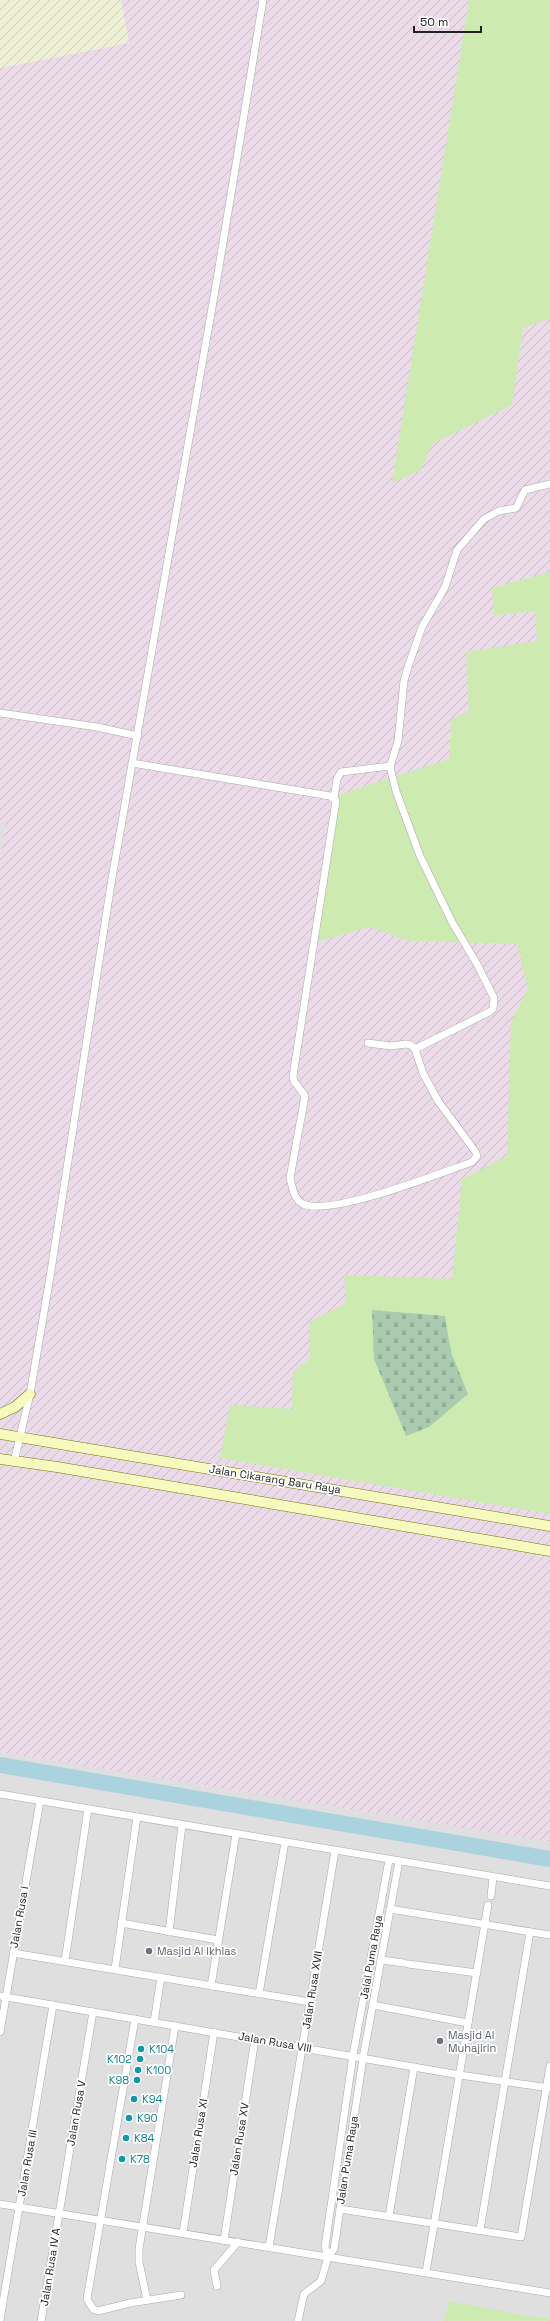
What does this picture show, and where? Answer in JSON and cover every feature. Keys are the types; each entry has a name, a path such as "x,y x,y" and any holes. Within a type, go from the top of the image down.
{"main road":[{"path":"0,1414 15,1407 30,1394"},
{"name":"Jalan Cikarang Baru Raya","path":"0,1434 550,1526"},
{"path":"0,1459 550,1551"}],"street":[{"path":"14,1462 30,1394 50,1276 111,884 217,279 263,0"},
{"path":"415,1049 489,1012 494,1009 495,1003 477,964 452,922 420,856 396,792 390,766 398,741 404,681 422,627 445,588 457,550 484,519 499,511 516,508 525,490 550,484"},
{"path":"0,713 97,727 138,736"},
{"path":"132,763 334,798"},
{"path":"368,1043 391,1046 406,1044 411,1045 415,1049 426,1080 452,1122 464,1134 476,1151 476,1160 382,1192 326,1207 311,1207 301,1204 292,1189 290,1178 305,1096 294,1081 293,1076 336,804 334,798 337,779 341,772 390,766"},
{"path":"0,1794 550,1886"},
{"name":"Jalan Rusa I","path":"0,2032 3,1997 13,1953 40,1801"},
{"path":"65,1961 88,1809"},
{"path":"115,1969 137,1817"},
{"path":"169,1932 182,1825"},
{"path":"211,1986 236,1834"},
{"path":"258,1994 285,1842"},
{"name":"Jalan Rusa XVII","path":"269,2247 335,1851"},
{"name":"Jalal Puma Raya","path":"353,2055 389,1860"},
{"name":"Jalan Puma Raya","path":"328,2257 334,2249 363,2058 398,1861"},
{"path":"491,1896 493,1877"},
{"path":"426,2272 488,1905"},
{"path":"390,1909 485,1926 550,1935"},
{"path":"121,1923 218,1940"},
{"path":"480,2230 530,1932"},
{"path":"13,1953 310,2002"},
{"path":"381,1960 477,1973"},
{"path":"154,2022 161,1977"},
{"name":"Jalan Rusa VIII","path":"3,1997 353,2055 460,2075 548,2087"},
{"name":"Jalan Rusa III","path":"0,2320 54,2005"},
{"path":"372,2005 468,2023"},
{"name":"Jalan Rusa V","path":"59,2213 93,2012"},
{"path":"135,2019 89,2279 88,2304 98,2311 147,2300 180,2296"},
{"path":"147,2300 138,2256 175,2026"},
{"name":"Jalan Rusa XI","path":"183,2233 214,2032"},
{"name":"Jalan Rusa XV","path":"224,2240 255,2039"},
{"name":"Jalan Puma Raya","path":"328,2257 325,2248 353,2055"},
{"path":"340,2209 518,2237 522,2236 548,2087 550,2066"},
{"path":"389,2216 414,2067"},
{"path":"0,2204 550,2293"},
{"name":"Jalan Rusa IV A","path":"41,2321 59,2213"},
{"path":"217,2286 214,2270 238,2242"},
{"path":"298,2321 304,2294 321,2281 328,2257"}],"shaded area":[{"path":"121,0 550,0 550,2321 0,2321 0,68 129,43"},
{"path":"121,0 550,0 550,1842 0,1752 0,856 5,825 0,824 0,68 129,43"}],"green space":[{"path":"0,0 121,0 129,43 0,68"},
{"path":"469,0 550,0 550,319 523,328 512,405 432,444 421,470 392,483"},
{"path":"550,572 550,1514 220,1458 230,1405 292,1409 293,1372 310,1358 309,1322 346,1303 344,1275 452,1279 462,1179 507,1156 511,1022 528,988 517,944 409,941 370,927 312,943 338,795 449,759 451,720 469,711 466,652 537,641 535,611 494,616 492,588"},
{"path":"372,1310 445,1316 451,1352 468,1394 429,1427 406,1436 374,1359"},
{"path":"449,2301 539,2318 550,2318 550,2321 444,2321"}],"waterway":[{"path":"0,1765 550,1859"}],"place":[{"name":"Masjid Al Ikhlas","path":"149,1951"},
{"name":"Masjid Al Muhajirin","path":"440,2041"},
{"name":"K104","path":"141,2049"},
{"name":"K102","path":"140,2059"},
{"name":"K100","path":"138,2070"},
{"name":"K98","path":"137,2080"},
{"name":"K94","path":"134,2099"},
{"name":"K90","path":"129,2118"},
{"name":"K84","path":"126,2138"},
{"name":"K78","path":"122,2159"}]}
